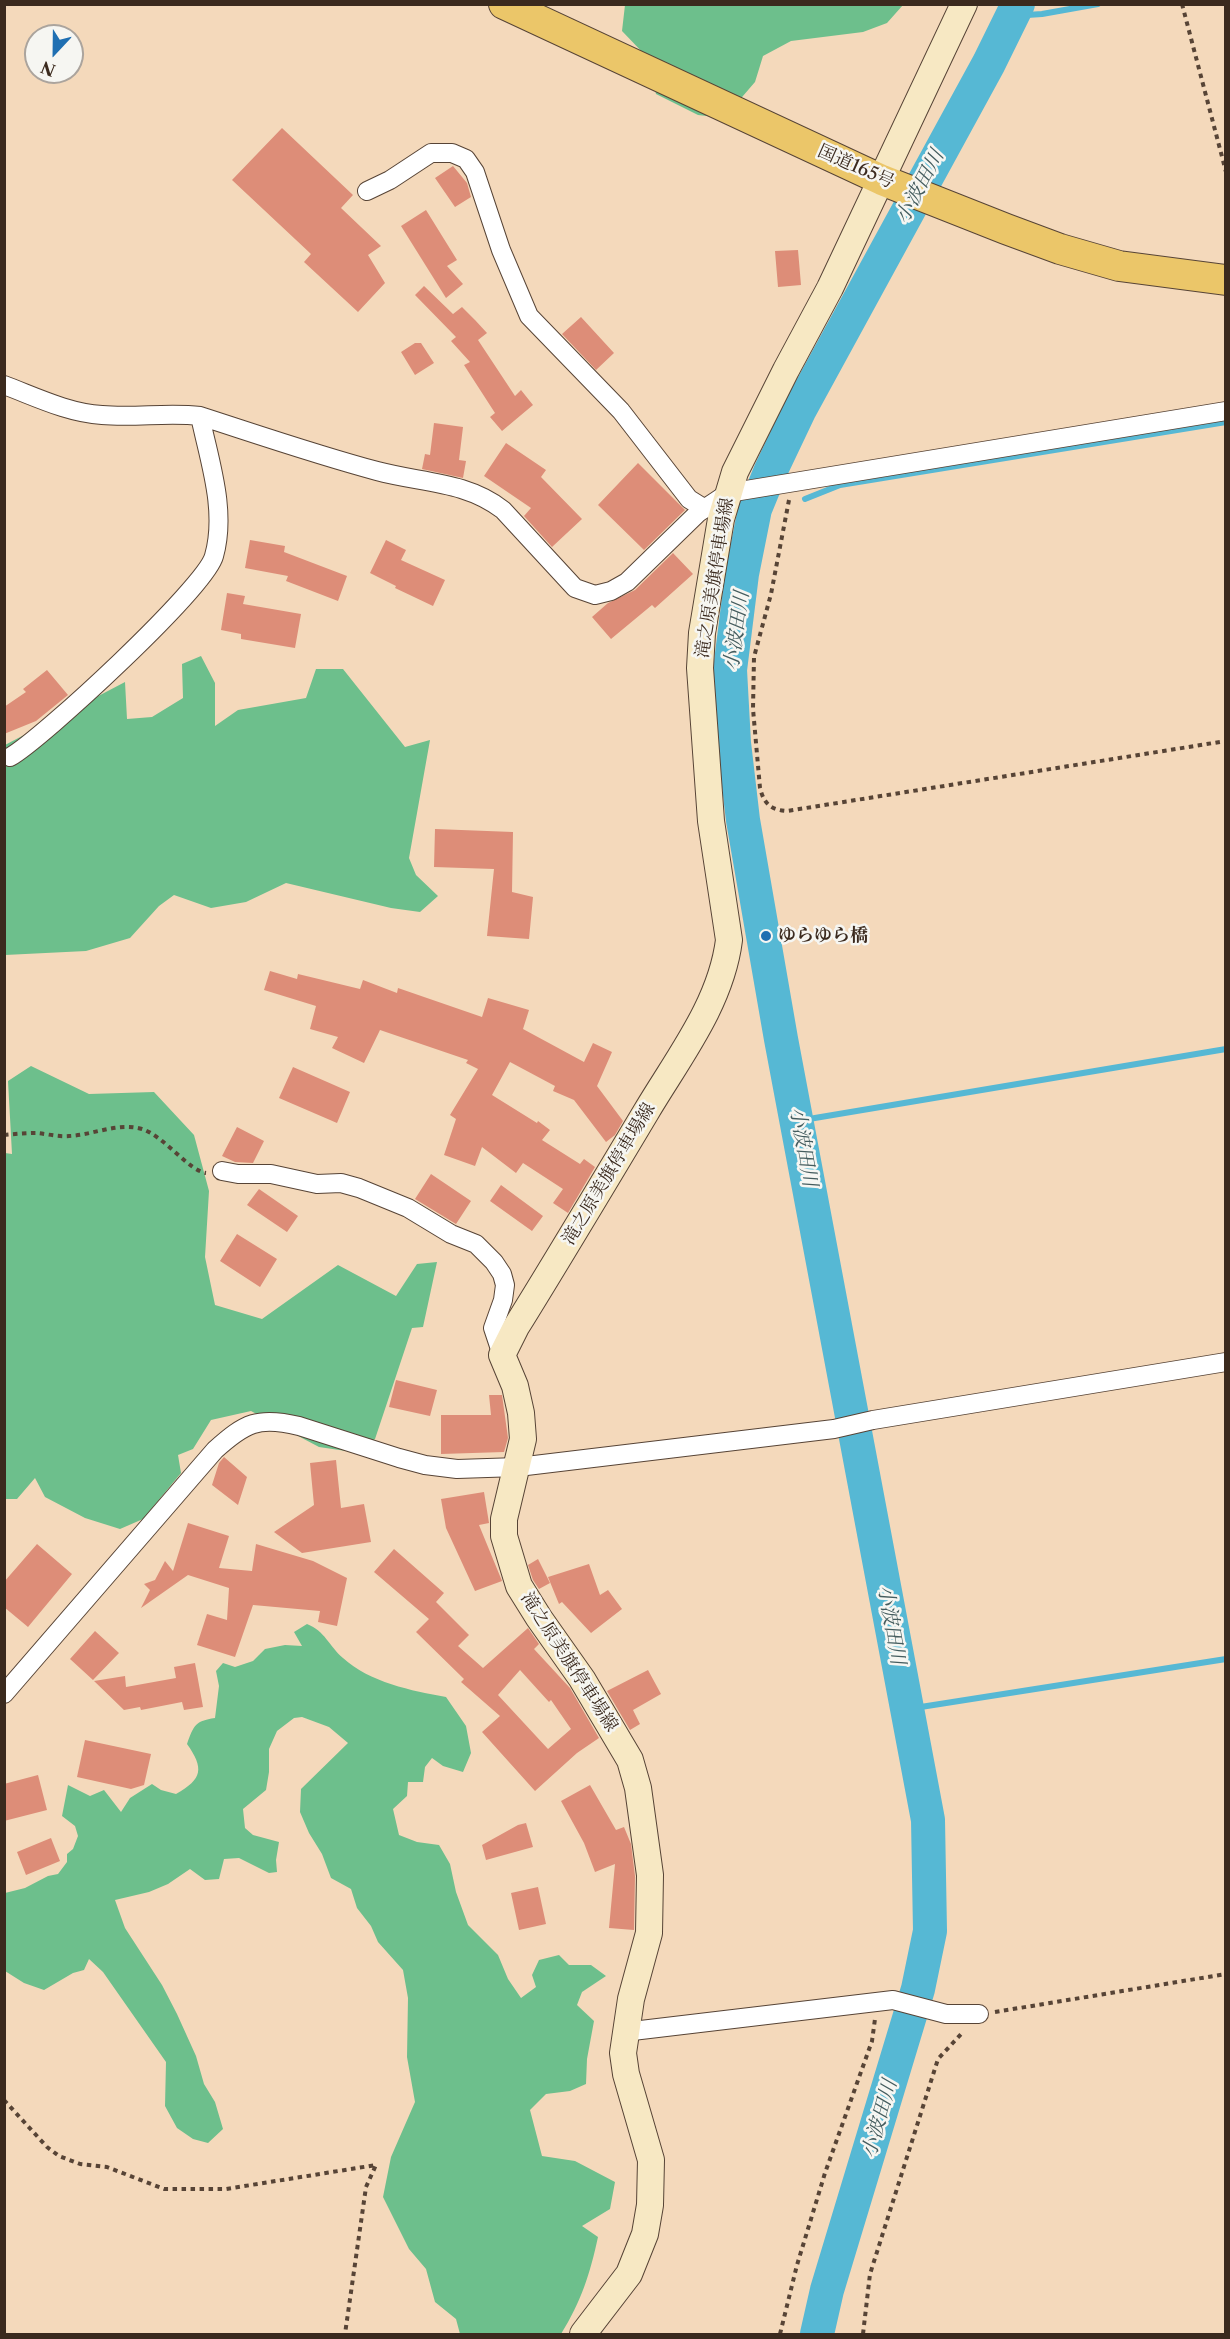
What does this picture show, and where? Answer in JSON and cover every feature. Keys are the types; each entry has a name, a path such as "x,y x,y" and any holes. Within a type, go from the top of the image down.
{"highway":[{"name":"国道165号","path":"504,4 889,182 1006,229 1084,257 1130,268 1226,280"}],"main road":[{"name":"滝之原美旗停車場線","path":"583,2334 629,2274 645,2234 650,2205 651,2160 626,2074 623,2053 624,2032 631,1999 649,1933 650,1875 638,1788 630,1760 616,1732 519,1586 504,1536 504,1519 524,1439 521,1413 514,1386 502,1355 684,1051 711,1002 727,958 729,940 711,821 700,668 702,633 721,519 739,491 735,472 786,370 889,182 964,4"}],"street":[{"path":"367,191 390,180 431,153 452,153 466,159 475,171 501,250 529,316 621,411 689,499 705,509"},
{"path":"4,385 66,409 101,416 184,414 200,416 324,457 389,474 451,485 471,491 503,510 575,588 595,595 611,591 627,582 698,513 739,491 1226,411"},
{"path":"10,757 25,749 180,602 214,556 219,509 200,416"},
{"path":"222,1171 238,1174 272,1174 316,1184 341,1183 408,1208 451,1234 476,1244 498,1268 505,1285 503,1300 493,1328 502,1355"},
{"path":"4,1694 215,1450 237,1430 255,1422 278,1421 425,1465 457,1469 518,1467 834,1429 873,1420 1226,1362"},
{"path":"624,2032 885,2002 946,2014 979,2014"}],"path":[{"path":"1182,4 1226,172"},
{"path":"788,483 771,594 754,657 753,709 760,788 762,798 768,806 776,810 787,811 1226,741"},
{"path":"4,1135 34,1133 69,1136 109,1128 139,1128 155,1134 202,1172 222,1171"},
{"path":"863,2334 870,2274 938,2059 979,2014 1226,1974"},
{"path":"780,2334 797,2265 825,2173 885,2002"},
{"path":"4,2100 59,2156 80,2164 107,2167 164,2190 226,2189 376,2164 366,2187 345,2334"}],"green space":[{"path":"625,5 903,5 887,23 863,32 791,41 763,56 755,82 724,118 698,115 656,94 647,57 622,31"},
{"path":"201,656 215,683 215,726 238,710 306,698 316,669 343,669 405,747 430,740 409,858 416,875 438,896 420,912 391,908 286,883 246,902 211,908 174,895 159,906 130,938 86,951 5,955 5,745 125,682 127,719 152,717 183,698 182,664"},
{"path":"31,1066 89,1094 154,1092 194,1135 209,1191 205,1257 215,1305 262,1319 338,1265 396,1296 417,1264 437,1262 423,1327 412,1328 375,1439 353,1452 319,1447 251,1411 211,1420 193,1449 178,1455 181,1473 143,1519 120,1529 85,1518 45,1497 35,1478 17,1499 5,1499 5,1153 12,1154 8,1081"},
{"path":"307,1624 323,1635 343,1658 365,1673 405,1688 446,1697 466,1726 471,1753 463,1772 443,1766 432,1758 425,1767 423,1782 408,1782 407,1796 393,1809 399,1835 417,1842 439,1845 450,1864 456,1892 468,1925 498,1955 508,1979 521,1998 536,1987 532,1975 539,1960 559,1955 569,1965 591,1965 606,1976 582,1992 577,2005 594,2021 587,2059 586,2084 570,2091 546,2094 530,2110 542,2156 575,2161 615,2182 610,2209 582,2226 598,2237 584,2287 561,2334 460,2334 456,2319 435,2302 426,2269 409,2249 383,2197 391,2157 415,2102 407,2057 408,1998 403,1970 378,1942 371,1926 357,1908 351,1889 331,1878 322,1854 300,1812 301,1789 348,1743 329,1727 302,1717 294,1718 277,1731 269,1749 266,1790 243,1809 245,1828 253,1835 279,1842 277,1872 269,1873 239,1858 224,1859 219,1879 205,1880 190,1869 168,1884 149,1892 115,1900 125,1928 162,1985 177,2014 196,2056 204,2084 215,2102 223,2129 208,2143 193,2139 177,2128 165,2106 166,2062 103,1972 89,1959 84,1970 73,1973 44,1990 24,1983 5,1971 5,1893 25,1888 48,1876 58,1874 67,1862 67,1854 73,1849 78,1836 75,1826 62,1816 68,1785 90,1796 104,1790 121,1812 130,1798 152,1784 161,1790 176,1794 185,1789 196,1778 198,1772 193,1752 187,1744 192,1732 199,1723 215,1718 219,1686 216,1671 223,1663 235,1667 253,1661 265,1649 285,1645 302,1646 294,1632"}],"building":[{"path":"282,128 353,195 341,208 381,246 368,255 385,283 358,312 304,262 311,254 232,180"},
{"path":"453,166 467,183 471,197 455,207 435,178"},
{"path":"426,210 457,260 447,266 463,284 446,298 401,226"},
{"path":"798,250 801,285 778,287 775,251"},
{"path":"424,286 453,314 462,307 487,333 478,340 515,396 521,390 533,405 502,431 490,417 495,413 464,365 470,362 451,341 456,337 415,295"},
{"path":"581,317 614,353 596,370 562,334"},
{"path":"415,343 421,343 434,363 415,375 401,352"},
{"path":"434,423 463,427 459,460 466,461 463,478 422,469 425,454 430,455"},
{"path":"506,443 546,470 541,477 582,519 552,547 524,516 531,508 484,476"},
{"path":"638,463 685,510 644,550 598,505"},
{"path":"250,540 285,546 284,552 347,576 338,601 286,581 288,576 245,568"},
{"path":"386,540 406,550 401,560 445,580 433,606 370,573"},
{"path":"673,553 693,574 655,608 652,605 611,639 592,617 608,603 635,590"},
{"path":"227,593 245,596 243,604 301,614 295,648 241,639 241,634 221,630"},
{"path":"47,670 68,695 36,721 4,734 4,707 26,692 23,689"},
{"path":"435,829 513,832 512,892 533,897 529,939 487,936 494,869 434,867"},
{"path":"270,971 297,979 298,974 360,989 363,980 397,993 398,988 482,1017 488,998 529,1010 523,1029 584,1062 593,1043 612,1052 597,1086 623,1121 615,1135 606,1142 574,1100 553,1091 555,1086 510,1062 492,1095 550,1130 542,1140 580,1164 584,1159 595,1167 568,1213 553,1203 563,1189 523,1163 516,1173 482,1147 475,1166 444,1155 456,1119 450,1115 478,1069 466,1063 468,1060 380,1030 364,1063 332,1048 338,1037 310,1029 316,1006 264,990"},
{"path":"293,1067 350,1092 337,1123 279,1098"},
{"path":"237,1127 264,1141 253,1163 235,1162 222,1156"},
{"path":"431,1174 471,1201 456,1224 415,1199"},
{"path":"501,1185 543,1216 532,1231 490,1201"},
{"path":"259,1189 298,1216 287,1232 247,1205"},
{"path":"237,1234 277,1259 260,1287 220,1261"},
{"path":"396,1380 437,1390 430,1416 389,1407"},
{"path":"489,1395 502,1395 508,1438 504,1452 441,1454 441,1415 491,1415"},
{"path":"224,1457 247,1477 238,1505 212,1485 219,1463"},
{"path":"336,1460 341,1508 364,1504 371,1542 302,1553 274,1532 314,1505 310,1463"},
{"path":"484,1492 489,1523 479,1525 502,1581 475,1591 446,1528 441,1499"},
{"path":"188,1523 229,1536 219,1568 252,1571 256,1544 313,1561 347,1578 337,1626 318,1622 320,1611 253,1605 235,1657 197,1645 207,1614 227,1620 229,1588 188,1575 141,1608 150,1590 144,1584 155,1580 165,1561 173,1571"},
{"path":"37,1544 72,1574 28,1627 4,1607 4,1582"},
{"path":"394,1549 444,1593 436,1602 469,1635 458,1646 483,1668 528,1628 539,1644 534,1649 570,1688 599,1738 577,1753 535,1791 482,1732 500,1716 461,1682 464,1679 416,1632 429,1619 374,1572","holes":["520,1670 549,1702 551,1700 571,1729 548,1749 498,1695"]},
{"path":"538,1559 550,1583 539,1589 528,1565"},
{"path":"589,1564 600,1595 608,1590 622,1609 591,1633 562,1602 559,1604 548,1577"},
{"path":"95,1631 119,1653 93,1680 70,1659"},
{"path":"195,1663 203,1707 184,1710 182,1702 141,1710 140,1707 124,1710 94,1681 125,1676 126,1687 176,1678 174,1667"},
{"path":"648,1670 661,1694 633,1710 640,1724 630,1730 607,1691"},
{"path":"85,1740 151,1754 144,1785 131,1789 77,1777"},
{"path":"38,1775 47,1810 4,1821 4,1784"},
{"path":"590,1785 616,1830 624,1827 631,1844 635,1876 634,1930 609,1928 615,1864 595,1872 584,1843 561,1801"},
{"path":"526,1823 533,1847 486,1860 482,1845"},
{"path":"51,1838 60,1861 26,1875 17,1852"},
{"path":"538,1887 546,1924 519,1930 511,1893"}],"waterway":[{"name":"小波田川","path":"817,2334 827,2290 918,1989 930,1931 928,1820 781,1039 743,820 734,743 730,670 742,574 755,509 771,470 800,409 989,63 1018,4"},
{"path":"1012,16 1042,14 1098,4"},
{"path":"805,499 840,485 1226,422"},
{"path":"797,1121 1226,1049"},
{"path":"908,1709 1226,1659"}],"place":[{"name":"ゆらゆら橋","path":"766,936"}]}
